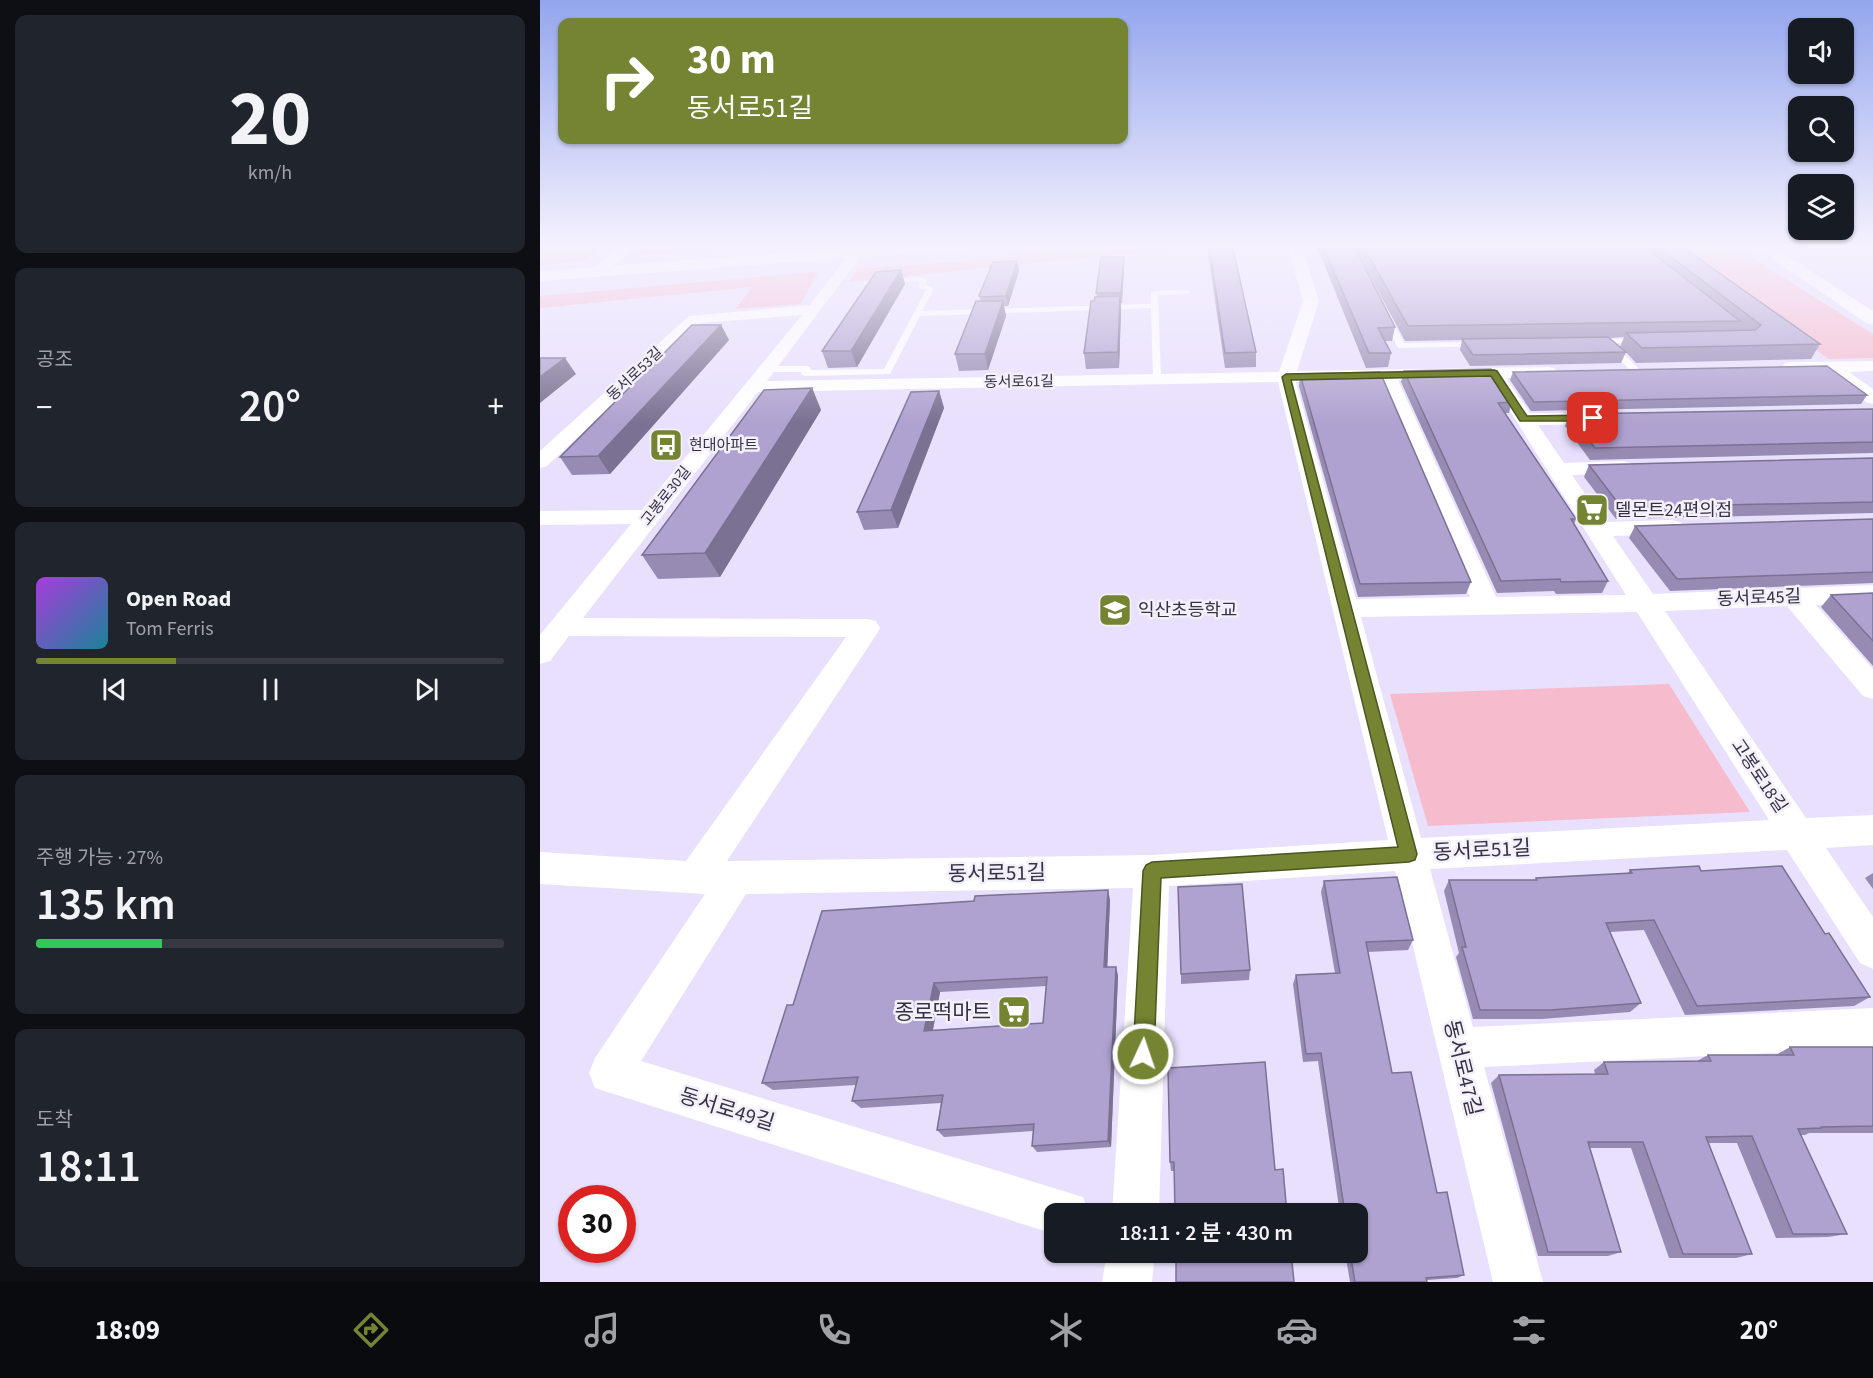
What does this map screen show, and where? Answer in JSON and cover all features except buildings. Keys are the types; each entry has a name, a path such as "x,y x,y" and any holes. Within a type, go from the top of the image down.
{"street":[{"name":"고봉로30길","path":"540,654 819,304"},
{"path":"1310,304 1286,377 1409,854"},
{"path":"1850,304 1873,319"},
{"name":"동서로53길","path":"540,462 695,319 815,309"},
{"path":"1830,366 1869,408"},
{"path":"1773,368 1873,366"},
{"path":"1611,371 1658,370"},
{"name":"동서로61길","path":"752,387 1564,372"},
{"name":"고봉로18길","path":"1494,373 1873,950"},
{"path":"1387,375 1487,606"},
{"path":"1524,419 1617,417"},
{"path":"1557,469 1639,467"},
{"path":"540,518 649,517"},
{"path":"1595,529 1699,526"},
{"name":"동서로45길","path":"1644,603 1873,594"},
{"path":"1794,597 1873,688"},
{"path":"1346,608 1644,603"},
{"path":"561,627 867,628 695,878"},
{"name":"동서로51길","path":"540,868 695,878 1152,871 1409,854 1873,830"},
{"name":"동서로47길","path":"1409,854 1518,1282"},
{"path":"1136,1203 1152,871"},
{"name":"동서로49길","path":"736,878 610,1073 1044,1207"},
{"path":"1458,1048 1873,1028"},
{"path":"1127,1282 1130,1263"}],"lane":[{"path":"766,369 807,369 805,373 887,372 922,304"},
{"path":"1380,304 1401,346 1493,343"},
{"path":"917,314 1154,306 1157,380"},
{"path":"1589,341 1650,341"},
{"path":"1607,342 1635,370"}],"shaded area":[{"path":"540,304 582,304 540,308"},
{"path":"739,304 800,304 800,304 735,309"},
{"path":"1751,304 1825,304 1873,334 1873,358 1829,359"},
{"path":"1669,684 1750,812 1428,826 1390,694"}],"place":[{"name":"현대아파트","path":"666,445"},
{"name":"델몬트24편의점","path":"1592,510"},
{"name":"익산초등학교","path":"1115,610"},
{"name":"종로떡마트","path":"1014,1012"}],"route":[{"path":"1143,1054 1152,871 1409,854 1286,377 1494,373 1524,419 1593,418"}]}
